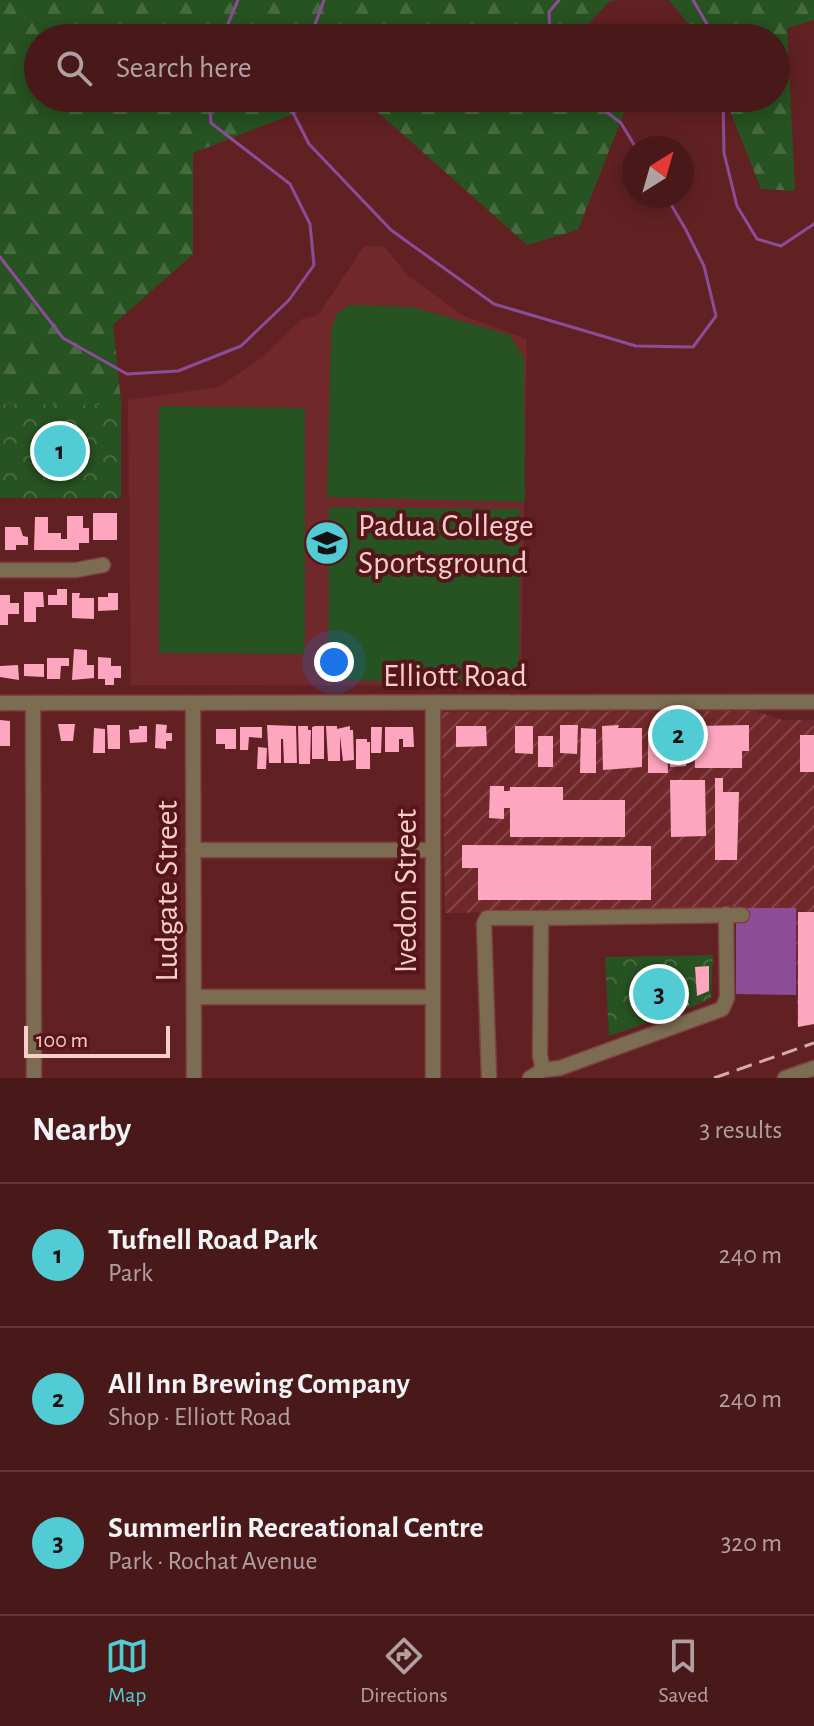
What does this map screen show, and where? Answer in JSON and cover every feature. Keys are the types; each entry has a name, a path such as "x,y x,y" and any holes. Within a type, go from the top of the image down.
{"street":[{"path":"0,570 76,570 103,565"},
{"name":"Elliott Road","path":"0,703 814,702"},
{"path":"33,703 34,1078"},
{"name":"Ivedon Street","path":"433,703 433,1078"},
{"name":"Ludgate Street","path":"193,704 194,1078"},
{"path":"193,850 433,850"},
{"path":"541,918 540,1056 536,1074 722,1009 727,998 726,914"},
{"path":"489,1078 484,924 487,918 742,915"},
{"path":"194,997 433,997"},
{"path":"785,1078 814,1068"}],"shaded area":[{"name":"Padua College Sportsground","path":"364,246 384,246 407,275 464,316 527,339 521,686 131,685 128,400 219,387 261,358 302,319 318,315"},
{"path":"755,711 782,720 814,720 814,1025 797,1027 796,908 445,913 442,712"},
{"path":"744,908 796,908 796,995 736,994 736,919 744,919"}],"green space":[{"path":"0,0 622,0 610,1 588,24 24,24 24,112 298,112 193,153 193,254 113,325 122,411 120,405 0,405"},
{"path":"669,0 814,0 814,20 790,27 790,24 689,24"},
{"path":"790,89 795,191 761,189 731,112 790,112"},
{"path":"378,112 624,112 578,230 527,245"},
{"path":"349,305 413,307 510,335 524,358 525,502 327,497 331,330 337,314"},
{"path":"0,404 121,405 121,498 0,498"},
{"path":"159,406 305,408 305,654 159,653"},
{"path":"329,507 520,509 519,682 328,680"},
{"path":"713,955 711,998 609,1036 605,957"}],"building":[{"path":"93,513 117,513 117,540 93,540"},
{"path":"67,516 83,516 83,528 89,528 89,543 79,543 79,550 34,550 35,517 48,517 48,533 61,533 61,539 67,539"},
{"path":"5,527 20,527 23,536 28,537 28,545 16,545 16,550 5,550"},
{"path":"57,589 67,589 67,605 48,605 48,595 57,595"},
{"path":"24,592 43,592 44,607 36,607 36,622 24,622"},
{"path":"72,593 80,593 79,598 94,598 94,619 72,618"},
{"path":"108,593 118,593 118,610 98,611 98,597 108,597"},
{"path":"0,595 10,595 10,603 19,603 19,614 8,614 8,625 0,625"},
{"path":"74,649 87,650 87,665 94,665 94,678 72,680"},
{"path":"98,657 111,658 111,666 121,666 121,678 114,678 114,685 105,685 105,679 98,679"},
{"path":"47,658 69,658 69,666 61,666 60,679 47,679"},
{"path":"24,664 44,664 44,677 24,676"},
{"path":"18,665 19,680 0,677 0,666"},
{"path":"0,720 10,721 10,746 0,746"},
{"path":"58,724 75,724 73,741 61,741"},
{"path":"156,724 167,725 166,733 172,733 172,741 166,741 166,749 155,748"},
{"path":"107,725 120,725 120,749 108,749"},
{"path":"267,725 296,726 297,763 284,763 281,739 281,763 269,763"},
{"path":"560,725 578,725 577,754 560,753"},
{"path":"619,725 618,728 642,728 642,767 603,770 602,726"},
{"path":"749,725 749,751 742,751 742,768 695,768 694,726"},
{"path":"139,726 147,726 147,742 130,743 129,730 139,729"},
{"path":"298,726 308,726 311,730 310,764 299,764"},
{"path":"324,726 324,759 312,759 312,727"},
{"path":"326,726 337,726 337,729 350,726 353,730 354,760 343,761 340,736 340,761 328,761"},
{"path":"456,726 486,726 487,746 456,747"},
{"path":"515,726 533,726 533,754 515,753"},
{"path":"240,727 262,727 262,738 249,737 248,750 240,750"},
{"path":"371,727 382,727 381,753 371,753"},
{"path":"385,727 413,727 414,747 403,747 403,739 399,739 399,752 385,752"},
{"path":"94,728 105,729 105,753 93,753"},
{"path":"581,728 596,729 596,773 580,773"},
{"path":"216,729 236,729 236,749 225,749 225,744 216,744"},
{"path":"648,730 667,730 668,773 648,773"},
{"path":"670,730 685,730 686,766 670,767"},
{"path":"800,735 814,735 814,772 800,772"},
{"path":"538,736 553,736 553,767 538,767"},
{"path":"356,739 370,742 370,769 356,769"},
{"path":"258,747 267,748 266,769 257,769"},
{"path":"715,778 723,778 723,792 739,792 737,860 715,860"},
{"path":"670,780 705,780 706,836 671,837"},
{"path":"490,786 504,786 504,791 510,791 510,787 563,787 563,800 625,800 625,837 510,837 510,808 504,808 504,819 489,818"},
{"path":"462,845 651,846 651,900 478,900 478,868 462,868"},
{"path":"798,912 814,912 814,1024 798,1027"},
{"path":"709,966 709,991 697,996 695,967"},
{"path":"685,991 689,1005 663,1013 652,1001"}],"waterway":[{"path":"228,24 238,0"},
{"path":"315,24 324,0"},
{"path":"549,24 549,12 559,0"},
{"path":"693,0 707,24"},
{"path":"0,257 63,338 127,374 178,371 241,346 289,300 314,265 310,224 290,184 211,123 210,112"},
{"path":"293,112 309,144 391,230 494,304 636,346 693,347 716,316 704,266 673,208"},
{"path":"606,112 621,123 629,136"},
{"path":"723,112 724,153 737,206 757,239 781,246 814,224"}],"railway":[{"path":"714,1078 814,1043"}],"place":[{"name":"Tufnell Road Park","path":"60,451"},
{"name":"Padua College Sportsground","path":"327,543"},
{"name":"All Inn Brewing Company","path":"678,735"},
{"name":"Summerlin Recreational Centre","path":"659,994"}]}
